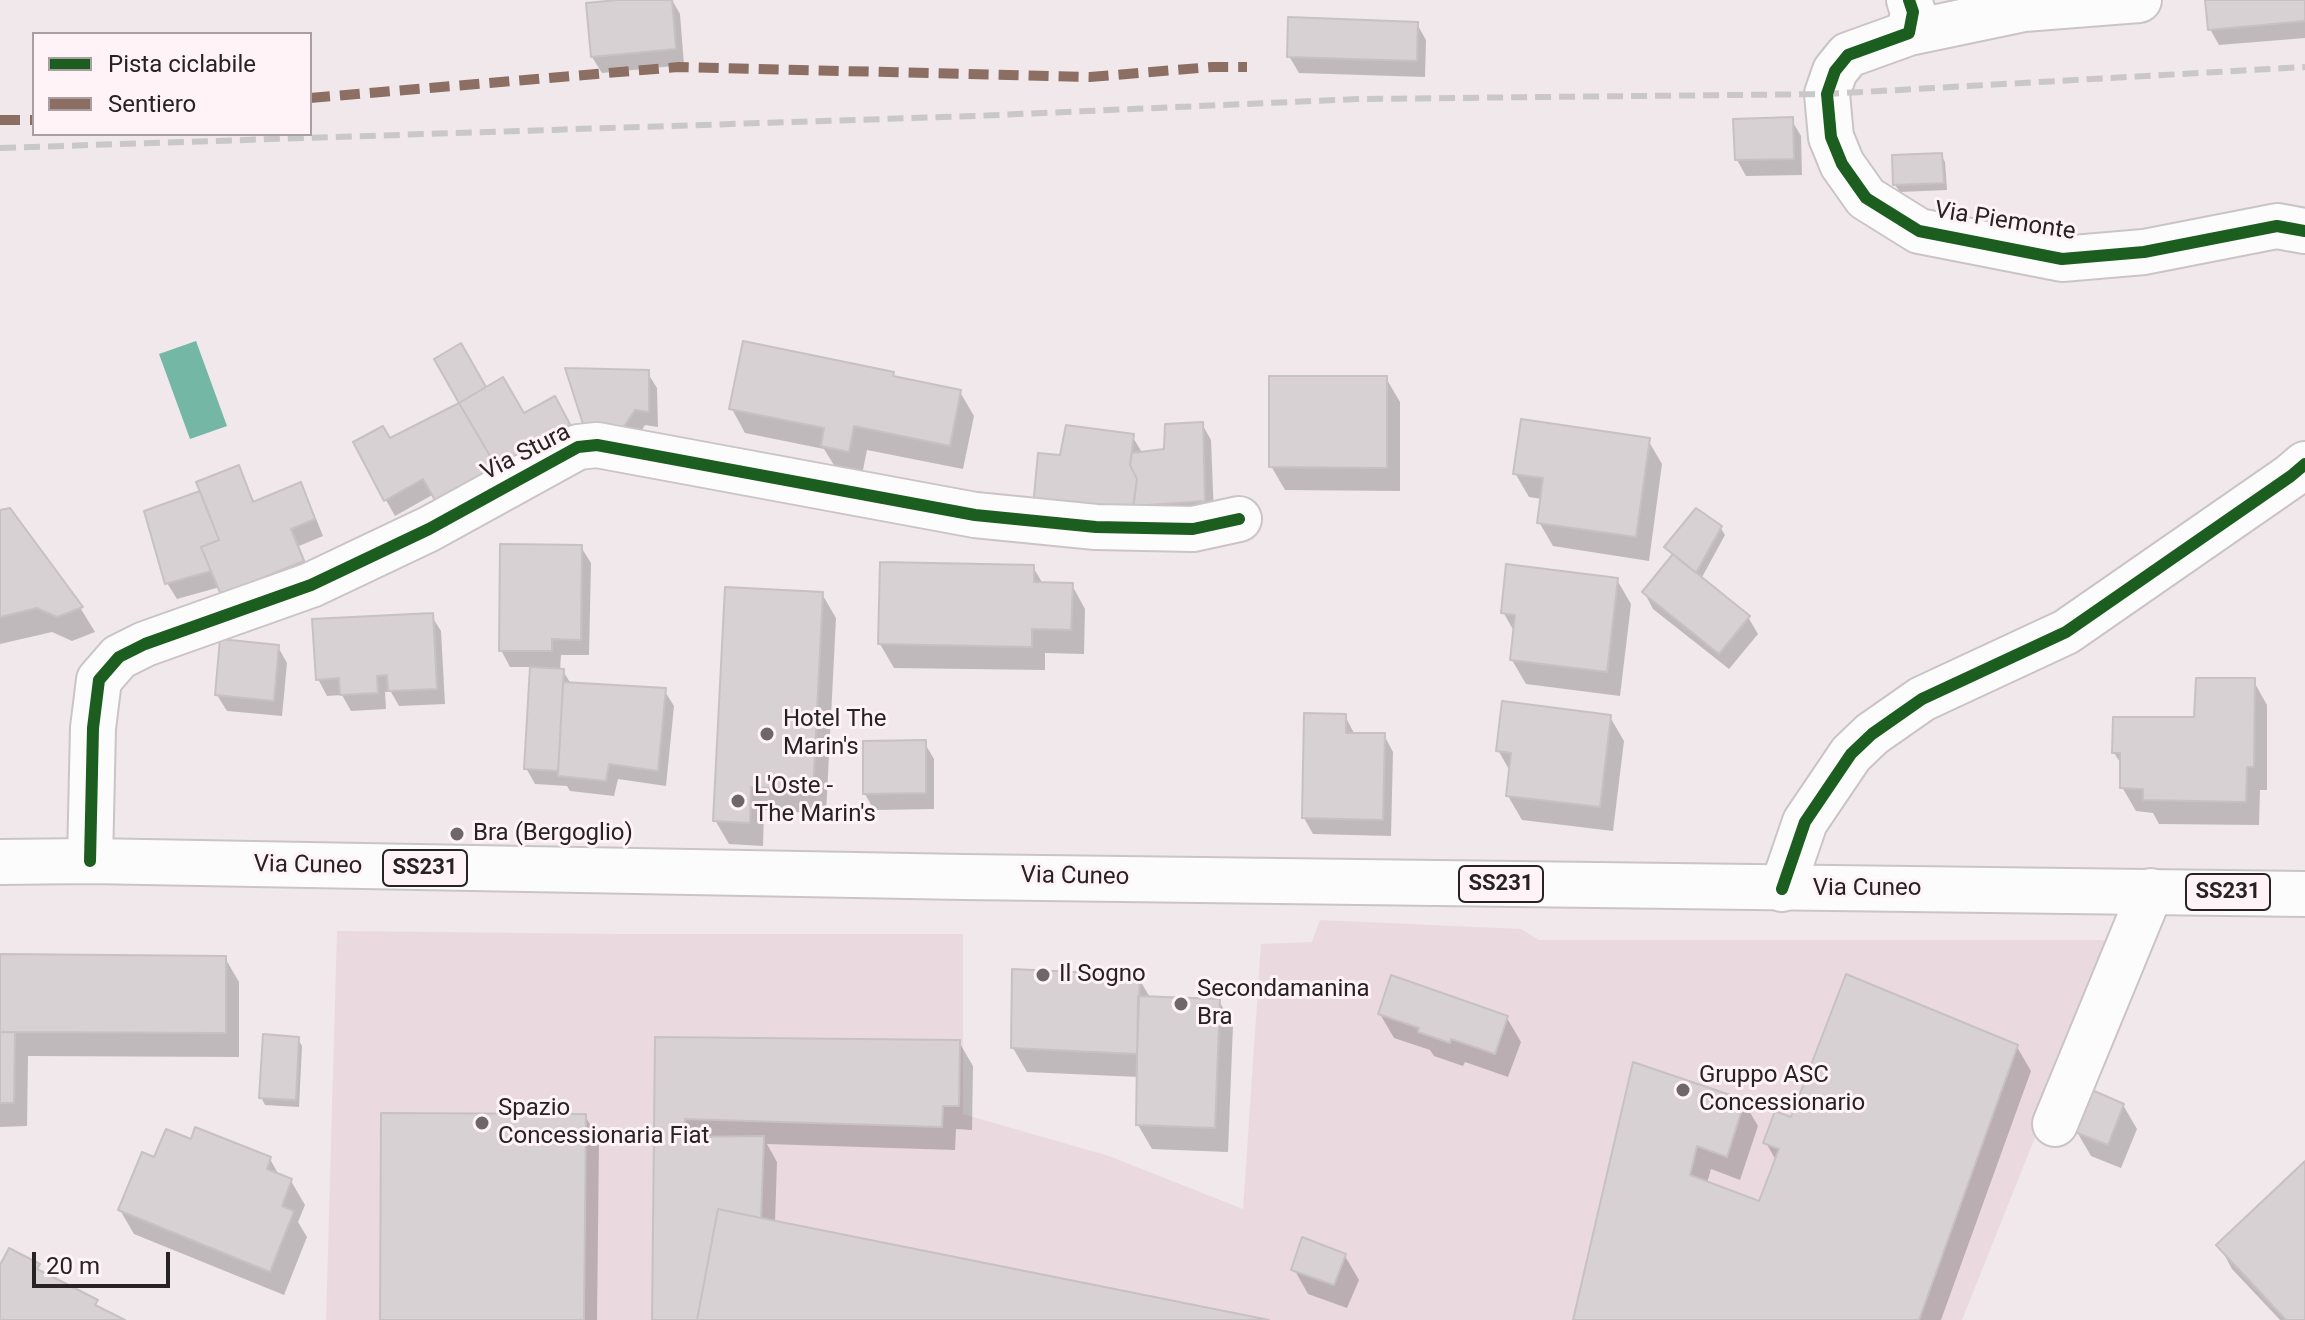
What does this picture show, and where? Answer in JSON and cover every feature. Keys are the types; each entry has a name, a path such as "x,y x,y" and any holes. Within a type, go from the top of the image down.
{"street":[{"name":"Via Piemonte","path":"2139,0 1909,17 1848,55 1835,71 1827,94 1831,137 1842,164 1866,198 1919,231 2062,259 2144,252 2277,226 2305,231"},
{"name":"Via Stura","path":"90,861 93,728 99,680 119,657 145,644 311,585 429,529 578,447 597,445 975,515 1096,527 1193,529 1239,519"},
{"path":"1782,889 1805,822 1851,754 1872,734 1922,699 2066,632 2305,464"},
{"name":"Via Cuneo","path":"0,862 1782,889 2151,891"},
{"path":"2055,1124 2151,891"},
{"name":"SS231","path":"2151,891 2305,894"}],"shaded area":[{"path":"196,341 227,426 190,439 159,354"},
{"path":"1320,920 1521,929 1539,940 2114,940 1962,1320 326,1320 337,931 963,934 963,1114 1109,1156 1243,1209 1261,944 1312,942"}],"building":[{"path":"672,0 676,49 591,57 586,3"},
{"path":"2205,0 2305,0 2305,21 2208,30"},
{"path":"1288,17 1418,22 1417,61 1287,57"},
{"path":"1793,117 1794,159 1735,160 1733,119"},
{"path":"1942,153 1944,183 1893,185 1892,155"},
{"path":"743,341 894,372 893,376 961,390 950,446 854,426 849,452 821,446 824,428 729,409"},
{"path":"461,343 486,387 459,403 434,359"},
{"path":"565,368 649,370 649,412 635,410 623,428 584,427"},
{"path":"1269,376 1387,376 1387,468 1269,467"},
{"path":"503,377 524,413 555,396 574,432 500,473 459,403"},
{"path":"459,403 500,473 440,509 423,479 384,501 353,442 383,426 390,438"},
{"path":"1521,419 1650,438 1636,537 1537,523 1543,478 1513,474"},
{"path":"1203,422 1205,501 1133,506 1137,479 1130,465 1132,453 1164,449 1165,424"},
{"path":"1066,425 1134,434 1130,465 1137,479 1132,517 1033,507 1038,453 1060,455"},
{"path":"239,465 253,502 301,482 315,519 291,529 304,561 221,595 201,547 219,540 196,482"},
{"path":"200,491 219,540 201,547 211,571 165,584 144,511"},
{"path":"10,508 83,607 57,617 37,608 0,617 0,510"},
{"path":"1696,508 1722,526 1696,573 1664,547"},
{"path":"500,544 582,545 581,640 552,639 552,651 499,651"},
{"path":"1673,554 1750,616 1719,654 1642,592"},
{"path":"880,562 1034,565 1034,582 1073,583 1071,630 1032,629 1032,647 878,644"},
{"path":"1506,564 1618,578 1607,672 1510,660 1515,615 1501,613"},
{"path":"725,587 823,592 813,790 751,787 750,823 713,821"},
{"path":"433,613 437,689 388,691 387,675 377,676 378,693 340,695 339,678 316,680 312,619"},
{"path":"220,639 279,645 274,701 215,695"},
{"path":"530,667 564,669 558,771 524,769"},
{"path":"2196,678 2255,678 2254,767 2247,767 2246,802 2143,800 2143,789 2120,788 2120,753 2112,753 2113,717 2194,717"},
{"path":"563,682 666,688 658,771 609,764 606,781 558,776"},
{"path":"1502,701 1611,715 1600,807 1506,796 1511,753 1496,751"},
{"path":"1304,713 1346,714 1346,733 1385,733 1383,820 1302,818"},
{"path":"926,740 926,793 863,794 863,741"},
{"path":"0,954 226,956 226,1033 0,1032"},
{"path":"1012,969 1140,975 1137,1054 1011,1048"},
{"path":"1846,974 2018,1045 1919,1320 1573,1320 1633,1062 1745,1100 1727,1157 1697,1146 1690,1175 1759,1201 1779,1149 1763,1143 1775,1111 1791,1117"},
{"path":"1391,975 1508,1016 1495,1054 1451,1039 1450,1043 1378,1014"},
{"path":"1138,996 1220,999 1215,1128 1136,1125"},
{"path":"0,1032 15,1032 14,1103 0,1103"},
{"path":"263,1034 299,1037 296,1100 259,1098"},
{"path":"655,1037 960,1040 959,1106 943,1106 942,1127 685,1119 684,1137 764,1136 761,1218 718,1209 697,1320 652,1320"},
{"path":"2092,1090 2124,1104 2108,1145 2075,1132"},
{"path":"381,1113 586,1114 584,1320 380,1320"},
{"path":"195,1127 271,1157 267,1169 292,1179 282,1206 294,1211 270,1272 118,1210 142,1152 154,1157 166,1129 191,1139"},
{"path":"2305,1161 2305,1320 2286,1320 2216,1245"},
{"path":"718,1209 761,1218 1269,1320 697,1320"},
{"path":"1302,1237 1346,1254 1334,1285 1291,1270"},
{"path":"9,1248 40,1264 37,1269 98,1300 95,1305 125,1320 0,1320 0,1265"}],"railway":[{"path":"0,148 975,116 1358,99 1827,94 2305,67"}],"marked path":[{"path":"312,98 679,67 1090,77 1247,67"},
{"path":"0,120 32,120"}],"cycle path":[{"path":"1909,0 1913,12 1909,33 1848,55 1835,71 1827,94 1831,137 1842,164 1866,198 1919,231 2062,259 2144,252 2277,226 2305,231"},
{"path":"90,861 93,728 99,680 119,657 145,644 311,585 429,529 578,447 597,445 975,515 1096,527 1193,529 1239,519"},
{"path":"1782,889 1805,822 1851,754 1872,734 1922,699 2066,632 2305,464"}],"place":[{"name":"Hotel The Marin's","path":"767,734"},
{"name":"L'Oste - The Marin's","path":"738,801"},
{"name":"Bra (Bergoglio)","path":"457,834"},
{"name":"Il Sogno","path":"1043,975"},
{"name":"Secondamanina Bra","path":"1181,1004"},
{"name":"Gruppo ASC Concessionario","path":"1683,1090"},
{"name":"Spazio Concessionaria Fiat","path":"482,1123"}]}
